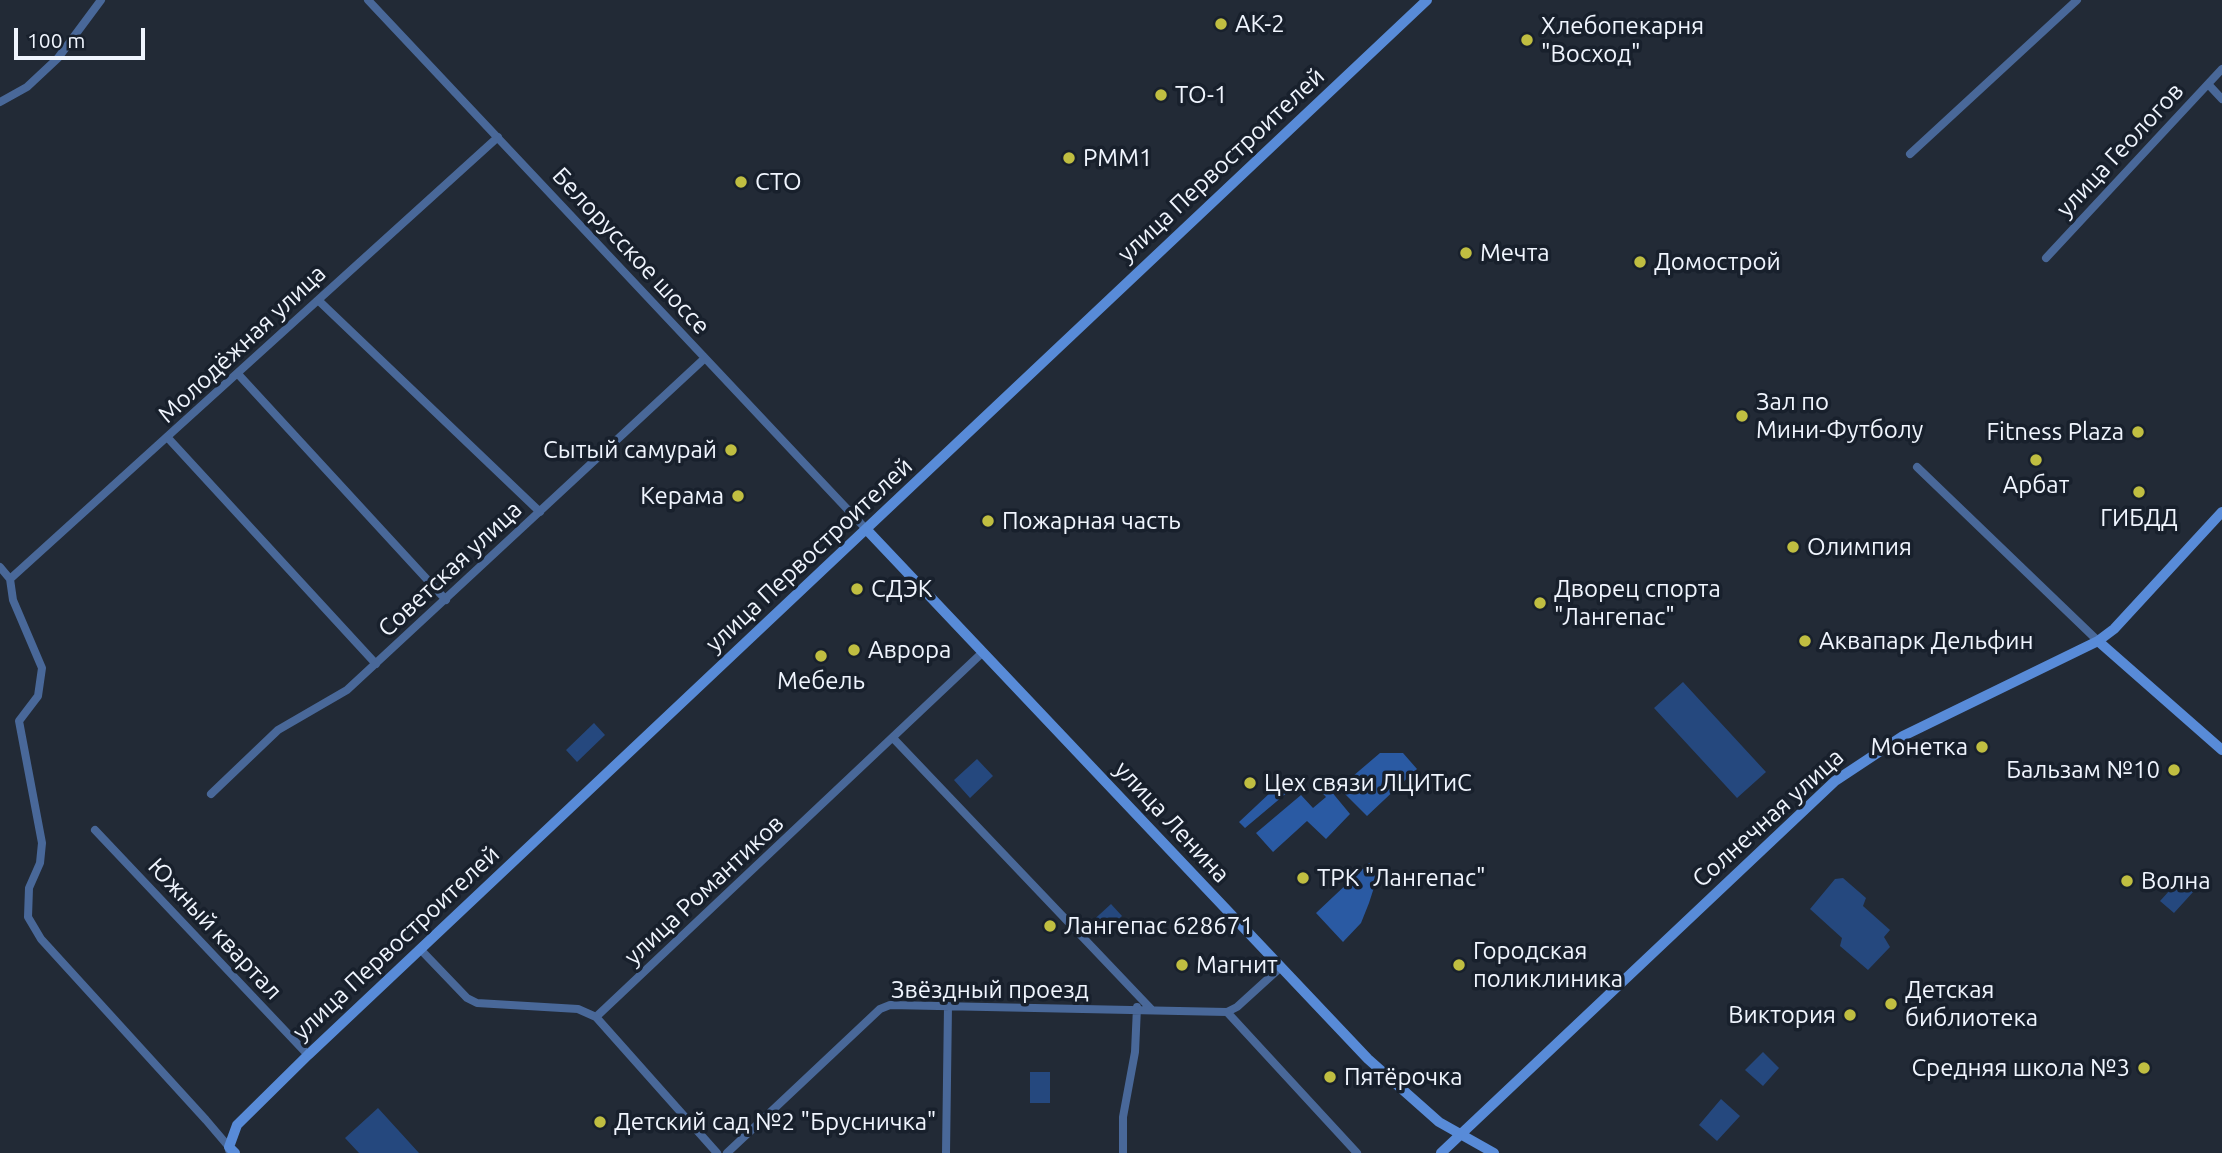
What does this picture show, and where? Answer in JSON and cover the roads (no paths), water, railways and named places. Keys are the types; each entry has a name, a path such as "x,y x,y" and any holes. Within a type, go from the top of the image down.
{"street":[{"path":"0,102 27,87 74,39 101,0"},
{"name":"Белорусское шоссе","path":"368,0 866,529"},
{"name":"улица Первостроителей","path":"231,1151 243,1118 308,1055 1427,0"},
{"path":"1910,154 2077,0"},
{"name":"улица Геологов","path":"2046,258 2222,69"},
{"path":"2208,85 2222,99"},
{"name":"Молодёжная улица","path":"10,579 498,137"},
{"path":"318,300 540,512"},
{"name":"Советская улица","path":"211,794 278,730 339,697 705,358"},
{"path":"238,374 446,600"},
{"path":"168,438 376,664"},
{"path":"1917,467 2098,641 2222,750"},
{"name":"Солнечная улица","path":"1441,1153 1835,781 1903,736 2098,641 2114,629 2222,512"},
{"name":"улица Ленина","path":"866,529 1400,1090 1439,1122 1494,1153"},
{"path":"0,567 10,579 12,600 42,668 38,695 19,721 42,843 40,863 29,888 28,916 41,939 231,1151"},
{"name":"улица Романтиков","path":"596,1017 983,652"},
{"path":"893,738 1152,1010"},
{"name":"Южный квартал","path":"95,830 308,1055"},
{"path":"420,949 467,998 477,1003 578,1009 596,1017 717,1153"},
{"path":"1281,967 1237,1007 1227,1012 1357,1153"},
{"path":"1123,1153 1123,1117 1135,1052 1135,1010 1142,1000"},
{"name":"Звёздный проезд","path":"727,1153 880,1009 890,1005 1227,1012"},
{"path":"946,1153 948,1006"}],"place":[{"name":"АК-2","path":"1221,24"},
{"name":"Хлебопекарня \"Восход\"","path":"1527,40"},
{"name":"ТО-1","path":"1161,95"},
{"name":"РММ1","path":"1069,158"},
{"name":"СТО","path":"741,182"},
{"name":"Мечта","path":"1466,253"},
{"name":"Домострой","path":"1640,262"},
{"name":"Зал по Мини-Футболу","path":"1742,416"},
{"name":"Fitness Plaza","path":"2138,432"},
{"name":"Сытый самурай","path":"731,450"},
{"name":"Арбат","path":"2036,460"},
{"name":"ГИБДД","path":"2139,492"},
{"name":"Керама","path":"738,496"},
{"name":"Пожарная часть","path":"988,521"},
{"name":"Олимпия","path":"1793,547"},
{"name":"СДЭК","path":"857,589"},
{"name":"Дворец спорта \"Лангепас\"","path":"1540,603"},
{"name":"Аквапарк Дельфин","path":"1805,641"},
{"name":"Аврора","path":"854,650"},
{"name":"Мебель","path":"821,656"},
{"name":"Монетка","path":"1982,747"},
{"name":"Бальзам №10","path":"2174,770"},
{"name":"Цех связи ЛЦИТиС","path":"1250,783"},
{"name":"ТРК \"Лангепас\"","path":"1303,878"},
{"name":"Волна","path":"2127,881"},
{"name":"Лангепас 628671","path":"1050,926"},
{"name":"Магнит","path":"1182,965"},
{"name":"Городская поликлиника","path":"1459,965"},
{"name":"Детская библиотека","path":"1891,1004"},
{"name":"Виктория","path":"1850,1015"},
{"name":"Средняя школа №3","path":"2144,1068"},
{"name":"Пятёрочка","path":"1330,1077"},
{"name":"Детский сад №2 \"Брусничка\"","path":"600,1122"}]}
